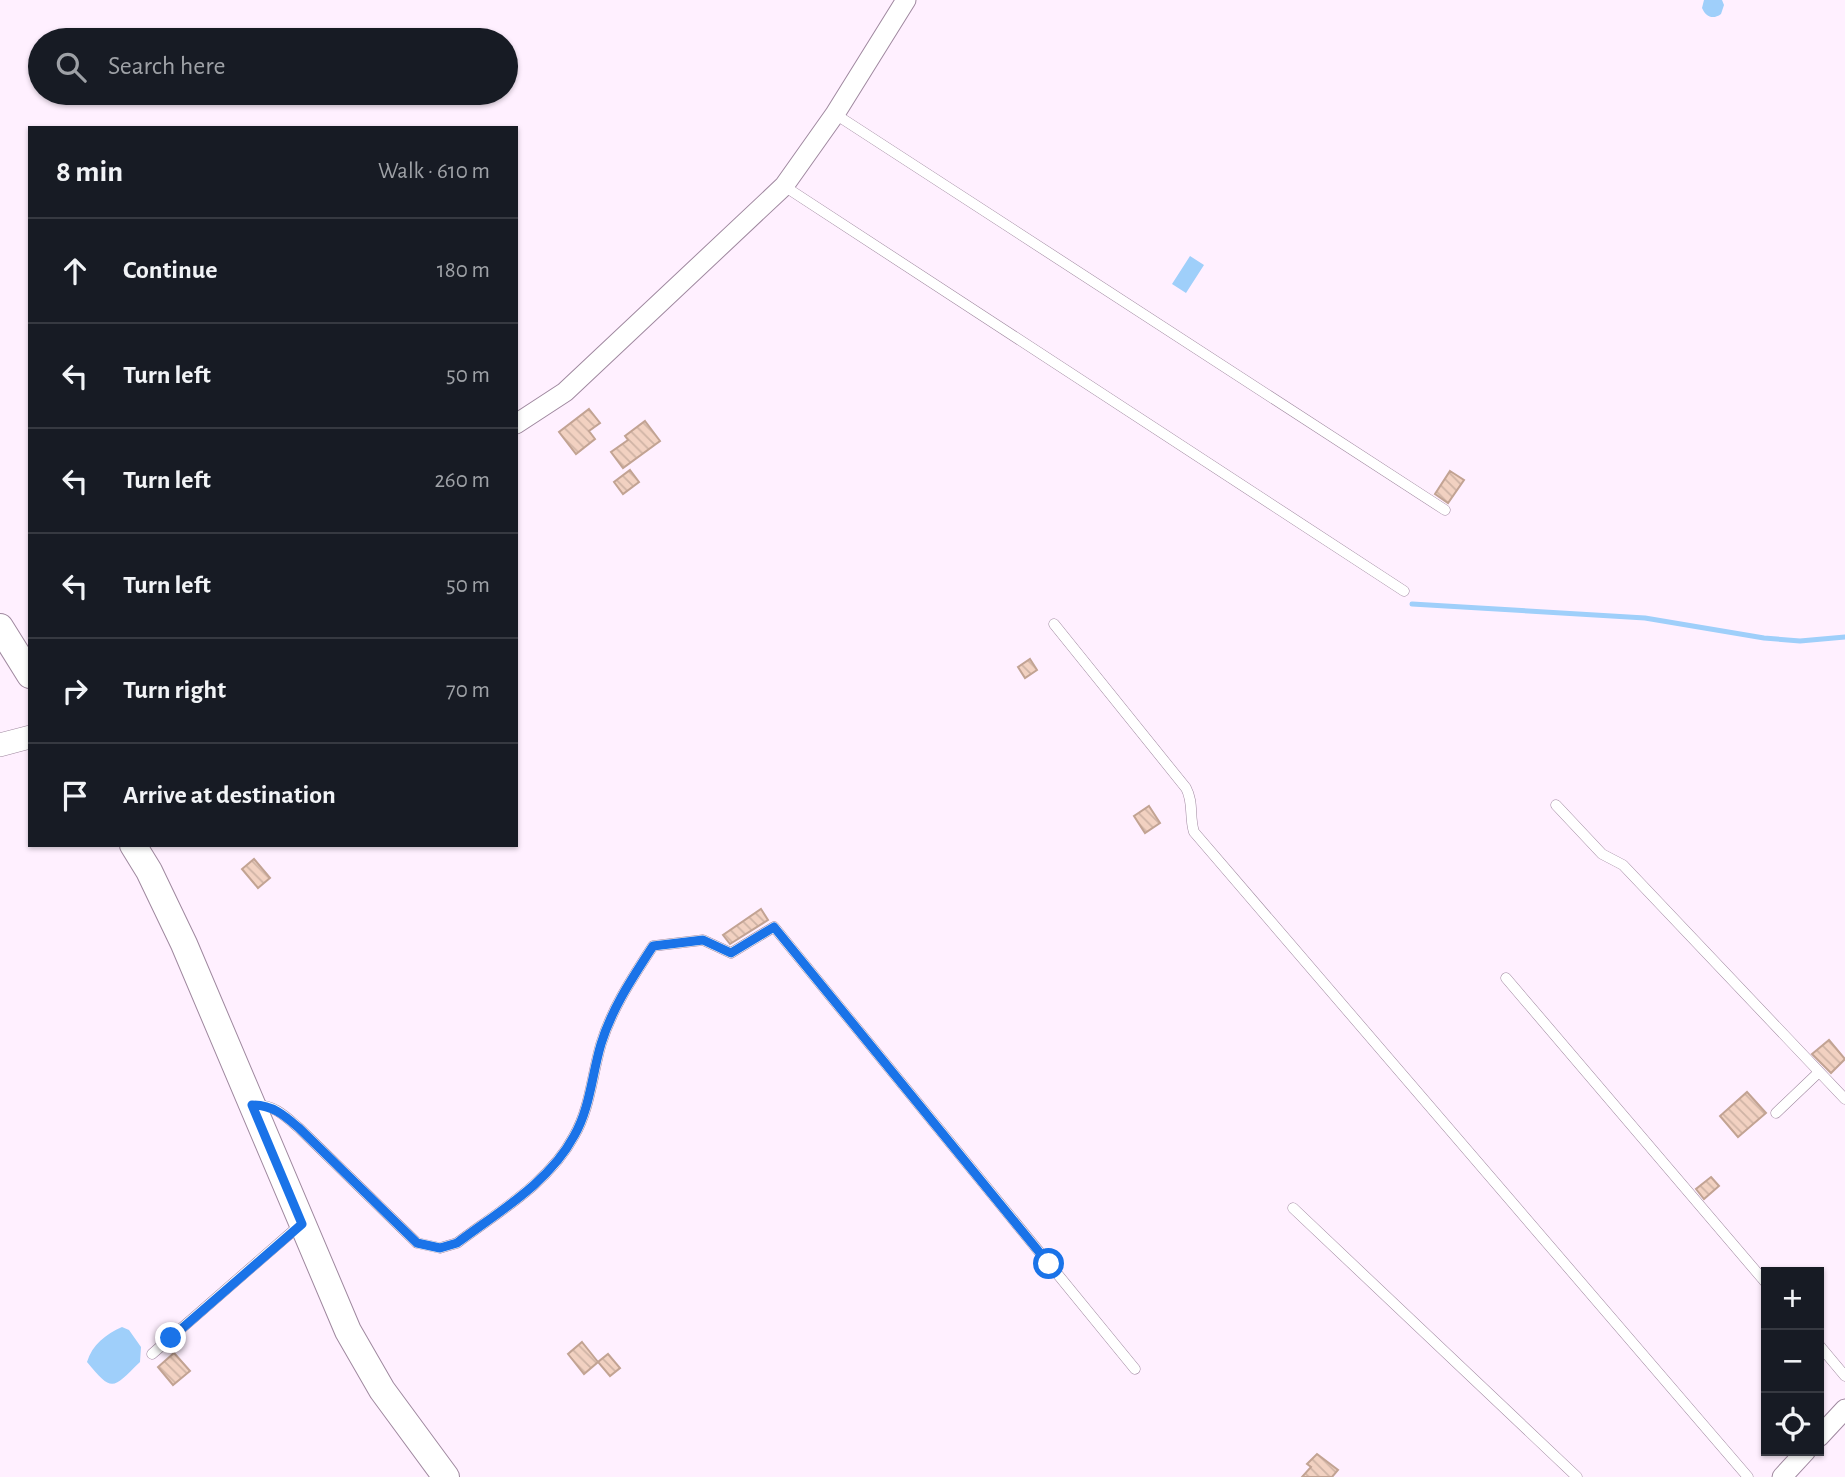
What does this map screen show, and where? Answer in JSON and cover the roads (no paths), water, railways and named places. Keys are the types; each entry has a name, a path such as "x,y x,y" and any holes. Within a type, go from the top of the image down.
{"main road":[{"path":"0,627 28,672"},
{"path":"134,847 149,871 184,944 348,1331 382,1390 446,1477"}],"street":[{"path":"518,423 565,392 784,186 835,114 906,0"},
{"path":"0,745 28,738"},
{"path":"1824,1432 1845,1409"},
{"path":"1782,1477 1801,1456"}],"lane":[{"path":"835,114 1445,510"},
{"path":"784,186 1404,591"},
{"path":"1054,624 1186,788 1191,798 1191,822 1194,832 1748,1477"},
{"path":"1556,805 1602,854 1623,865 1845,1099"},
{"path":"252,1105 266,1105 289,1119 417,1243 440,1248 457,1243 542,1177 576,1135 601,1044 618,1001 653,946 703,940 731,953 774,927 1135,1369"},
{"path":"1506,978 1761,1277"},
{"path":"1776,1113 1819,1072"},
{"path":"1293,1208 1577,1477"},
{"path":"152,1354 302,1224"},
{"path":"1824,1351 1845,1376"}],"water":[{"path":"1704,0 1722,0 1724,5 1721,14 1713,17 1706,14 1702,8"},
{"path":"1190,256 1204,265 1186,293 1172,284"},
{"path":"122,1327 129,1330 141,1347 140,1362 118,1382 108,1383 87,1362 100,1341"}],"waterway":[{"path":"1412,604 1645,618 1764,638 1800,641 1845,637"}]}
